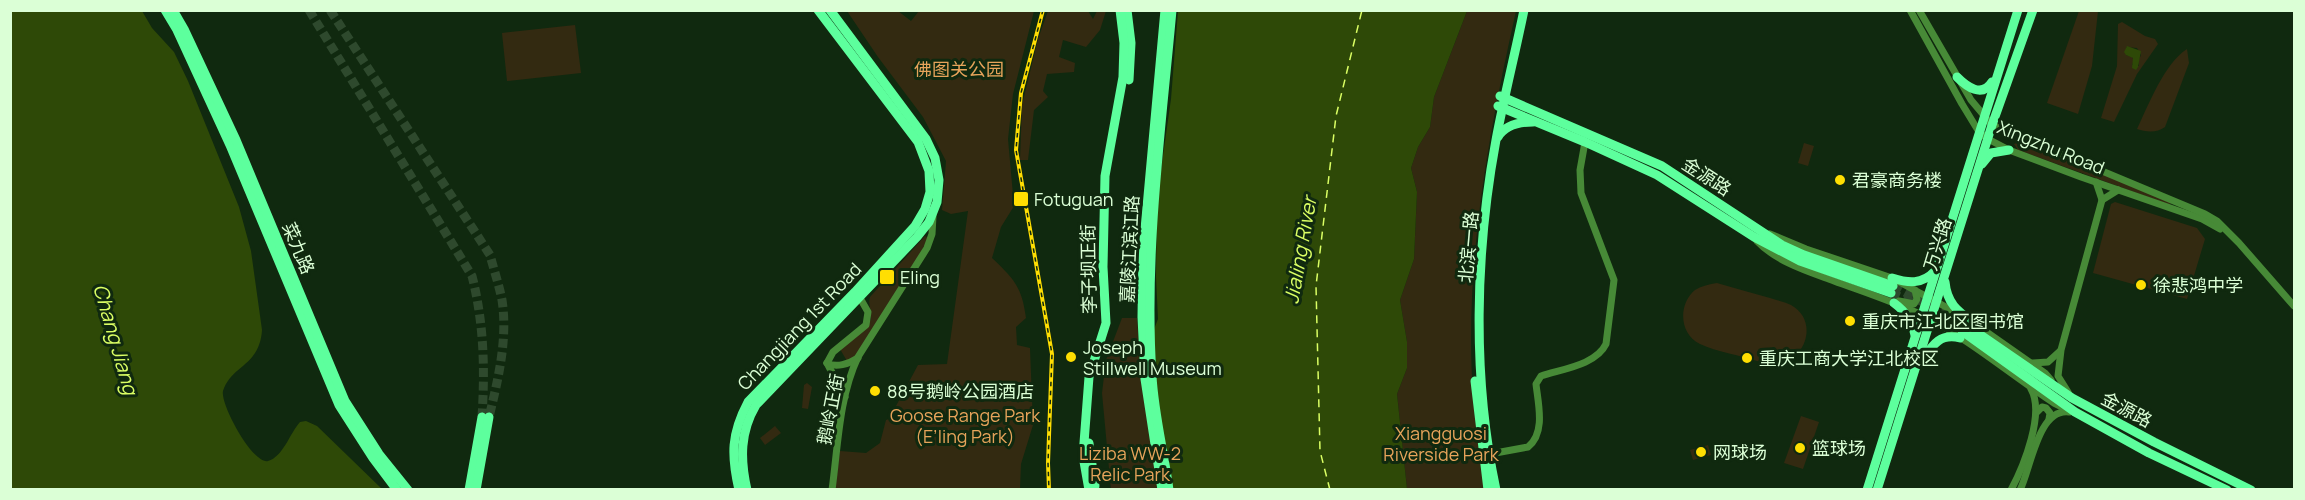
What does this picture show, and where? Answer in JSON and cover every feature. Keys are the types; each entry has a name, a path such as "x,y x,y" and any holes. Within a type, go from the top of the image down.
{"main road":[{"name":"菜九路","path":"165,10 177,30 230,145 339,405 373,458 397,489"},
{"name":"菜九路","path":"173,10 236,140 345,401 380,454 408,489"},
{"name":"Changjiang 1st Road","path":"739,489 733,466 733,444 738,423 748,402 855,292 915,226 928,201 929,171 918,142 818,10"},
{"path":"747,489 742,454 744,433 751,414 762,397 918,237 934,212 939,192 938,169 931,148 830,10"},
{"name":"李子坝正街","path":"1120,10 1126,77"},
{"name":"李子坝正街","path":"1089,489 1083,456 1089,377 1106,323 1103,267 1107,187 1131,43 1127,10"},
{"name":"嘉陵江滨江路","path":"1162,489 1145,379 1142,317 1143,251 1165,10"},
{"name":"嘉陵江滨江路","path":"1169,489 1152,380 1149,316 1150,252 1172,10"},
{"name":"北滨一路","path":"1488,489 1476,397 1474,310 1480,226 1491,141 1519,10"},
{"name":"北滨一路","path":"1496,489 1480,372 1480,298 1485,226 1501,102 1509,80 1524,10"},
{"name":"万兴路","path":"1867,489 2018,10"},
{"name":"万兴路","path":"1878,488 1992,125 2034,10"},
{"path":"1957,77 1971,89 1983,90 1991,84 1999,66"},
{"path":"1509,80 1512,94 1520,104"},
{"name":"金源路","path":"1501,102 1520,104 1585,141 1657,175 1800,261 1890,289 1930,276 1936,269"},
{"name":"金源路","path":"1501,102 1662,166 1756,233"},
{"path":"1496,142 1500,133 1512,125 1541,118"},
{"path":"1977,174 1984,159 1991,153 2009,150"},
{"name":"李子坝正街","path":"1095,489 1089,453 1089,427 1097,368 1111,322 1107,187"},
{"path":"1944,244 1946,256 1953,251"},
{"path":"1917,368 1936,341 1965,329 1952,306 1946,290 1945,276"},
{"path":"1894,303 1905,312 1911,321 1916,338"},
{"name":"金源路","path":"1965,329 2072,398 2154,442 2251,489"},
{"name":"金源路","path":"1965,329 2075,412 2149,453 2227,489"},
{"path":"1910,354 1916,350 1920,351 1921,356"},
{"path":"469,489 485,417 476,489"}],"street":[{"name":"Xingzhu Road","path":"1910,10 1979,132 1988,139 2009,150 2202,219 2239,243"},
{"name":"Xingzhu Road","path":"1919,10 1983,118 1992,125 2217,221 2295,306"},
{"path":"1490,454 1528,447 1532,444 1539,423 1536,384 1538,379 1594,358 1606,344 1614,280 1581,193 1580,170 1585,141"},
{"path":"2072,398 2058,376 2061,350 2102,200 2096,182"},
{"path":"2102,200 2118,190"},
{"name":"鹅岭正街","path":"832,489 850,374 858,357 927,248 932,234 934,212"},
{"path":"1756,233 1806,249 1890,289 1911,305 1917,299 1915,290"},
{"path":"1890,289 1915,290 1937,302 2030,387 2054,403 2075,412"},
{"path":"1890,289 1894,303 1950,331 1965,329"},
{"path":"827,363 833,352 866,325 868,312 860,298"},
{"path":"1950,331 1945,322 1948,315 1954,315 1965,329 2030,362 2045,373 2059,389"},
{"path":"2030,362 2038,364 2048,362 2055,358 2061,350"},
{"path":"827,363 835,365 848,363 858,357"},
{"path":"827,363 845,397"},
{"path":"2012,489 2022,466 2037,412 2036,400 2030,387"},
{"path":"2020,489 2041,432 2049,419 2050,413 2046,408 2043,407 2037,412"},
{"path":"2049,419 2060,412 2075,412"}],"green space":[{"name":"Goose Range Park (E’ling Park)","path":"847,11 898,11 911,21 919,11 1034,11 1013,94 1008,139 1014,206 1001,227 992,258 1016,284 1022,298 1026,318 1016,327 1017,345 1030,348 1033,425 1021,464 1020,489 835,490 840,451 866,453 880,443 886,420 889,419 918,365 947,364 968,211 951,214 942,210 946,161 923,117"},
{"path":"1048,11 1088,11 1093,19 1097,11 1106,11 1100,30 1086,47 1063,40 1059,57 1075,63 1074,72 1047,74 1043,91 1048,97 1034,110 1028,160 1020,160 1022,105 1038,39"},
{"name":"Xiangguosi Riverside Park","path":"1467,11 1516,11 1496,105 1475,249 1471,346 1473,395 1485,489 1407,489 1397,394 1407,368 1407,342 1400,300 1414,259 1417,192 1411,168 1418,147 1430,127 1434,97"},
{"path":"2079,11 2098,11 2092,66 2078,114 2047,103"},
{"path":"2122,22 2145,36 2155,39 2158,44 2137,74 2114,122 2101,118 2117,66 2118,24","holes":["2126,47 2137,48 2141,55 2138,61 2139,66 2132,65 2134,60 2126,55"]},
{"path":"575,25 581,73 507,81 502,33"},
{"path":"2187,49 2189,63 2165,127 2151,131 2137,129 2164,74"},
{"path":"2021,141 2171,202 2170,205 2018,150 2014,144"},
{"path":"1804,143 1814,146 1808,166 1798,163"},
{"path":"2115,202 2197,228 2205,239 2187,299 2093,273 2111,204"},
{"path":"925,236 928,238 927,242 856,357 847,361 840,349 863,330 870,321 870,297"},
{"path":"1717,283 1786,303 1800,312 1807,330 1801,349 1785,363 1770,365 1714,349 1693,339 1688,333 1683,318 1689,296 1695,290"},
{"name":"Liziba WW-2 Relic Park","path":"1122,318 1137,318 1142,386 1158,489 1111,490 1102,393 1106,360"},
{"path":"807,383 812,387 808,409 802,408 804,385"},
{"path":"1801,416 1819,422 1803,469 1784,463"},
{"path":"775,426 781,433 765,445 760,438"},
{"name":"网球场","path":"1708,445 1711,455 1693,460 1690,450"}],"water":[{"name":"Chang Jiang","path":"10,11 142,11 152,28 174,52 239,207 251,251 262,330 256,351 227,382 223,391 223,398 232,420 254,454 268,461 278,455 300,422 306,421 317,426 382,489 11,489"},
{"name":"Jialing River","path":"1178,11 1467,11 1434,97 1430,127 1418,147 1411,168 1417,192 1414,259 1400,300 1407,342 1407,368 1397,394 1407,489 1165,489 1144,355 1158,319 1157,198 1171,99"},
{"path":"2127,46 2141,51 2136,70 2132,68 2133,58 2124,52"}],"ferry route":[{"path":"1330,490 1320,451 1316,286 1336,116 1362,10"}],"tunnel":[{"path":"309,10 472,276 483,346 482,417"},
{"path":"330,10 490,255 502,300 504,330 499,374 489,417"},
{"path":"1893,286 1966,325"},
{"path":"1891,293 1914,303"},
{"path":"1939,316 1962,331"}],"railway":[{"path":"1043,10 1021,93 1016,150 1052,354 1049,490"}],"place":[{"name":"君豪商务楼","path":"1840,180"},
{"name":"Fotuguan","path":"1021,199"},
{"name":"Eling","path":"887,277"},
{"name":"徐悲鸿中学","path":"2141,285"},
{"name":"重庆市江北区图书馆","path":"1850,321"},
{"name":"Joseph Stillwell Museum","path":"1071,357"},
{"name":"重庆工商大学江北校区","path":"1747,358"},
{"name":"88号鹅岭公园酒店","path":"875,391"},
{"name":"篮球场","path":"1800,448"},
{"name":"网球场","path":"1701,452"}],"park label":[{"name":"佛图关公园","path":"959,69"}]}
